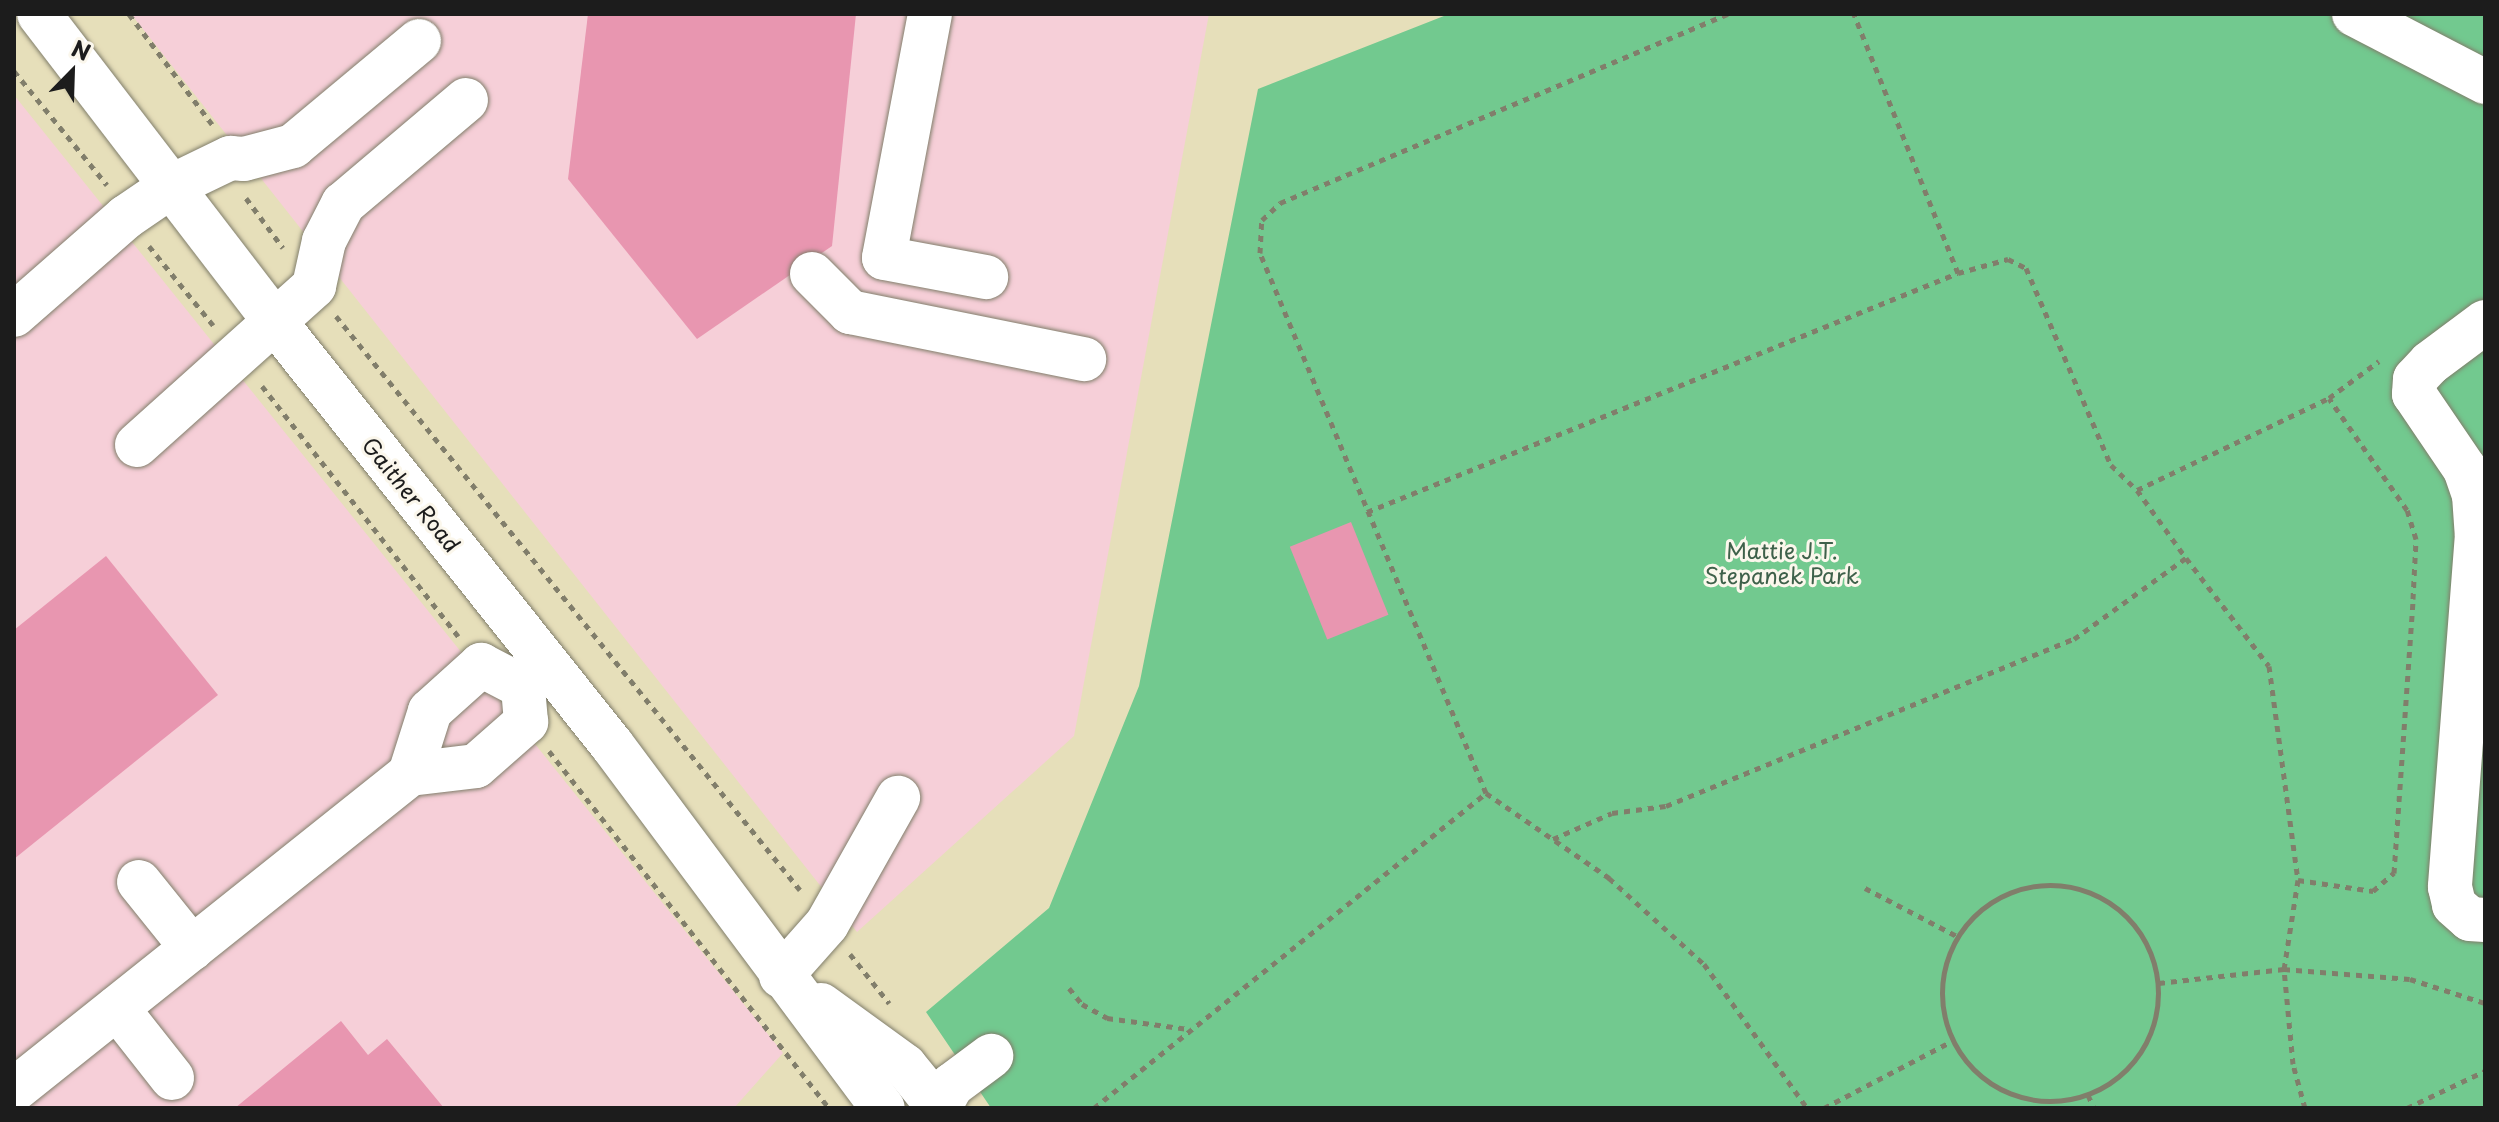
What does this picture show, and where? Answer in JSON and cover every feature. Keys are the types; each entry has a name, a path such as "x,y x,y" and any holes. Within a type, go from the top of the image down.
{"main road":[{"name":"Gaither Road","path":"39,14 275,322 532,691 781,976 883,1108"},
{"path":"930,14 884,258 986,277"},
{"path":"2354,14 2485,82"},
{"path":"14,315 126,217 170,187 230,158 244,159 293,146 419,41"},
{"path":"137,445 314,286 324,241 343,204 466,100"},
{"path":"812,274 850,312 1084,359"},
{"path":"2485,322 2430,363 2415,379 2414,394 2465,469 2474,495 2477,534 2450,887 2454,905 2470,919 2485,920"},
{"path":"14,1090 410,774 476,766 532,691 481,665 430,711 410,774"},
{"path":"781,976 827,924 898,798"},
{"path":"139,882 192,948"},
{"name":"Gaither Road","path":"781,976 905,1066 939,1108"},
{"path":"117,1008 172,1078"},
{"path":"939,1108 952,1085 991,1056"}],"path":[{"path":"129,14 220,134"},
{"path":"1728,14 1280,203 1262,220 1260,253 1486,793 1609,878 1704,964 1807,1108"},
{"path":"1854,14 1958,273"},
{"path":"14,71 105,180 126,217 481,665"},
{"path":"242,193 897,1012"},
{"path":"1367,512 1958,273 2008,259 2026,268 2111,465 2137,490 2269,666 2298,880 2284,969 2293,1064 2305,1108"},
{"path":"2137,490 2329,398 2407,510 2416,539 2394,873 2373,891 2298,880"},
{"path":"1553,839 1612,813 1666,806 2074,639 2186,558"},
{"path":"532,691 791,1059 829,1108"},
{"path":"1094,1108 1486,793"},
{"path":"2059,885 2089,892 2115,906 2137,928 2151,954 2159,983 2156,1019 2142,1051 2119,1078 2088,1095 2057,1102 2025,1099 1995,1088 1970,1068 1952,1041 1940,988 1957,936 1976,913 2000,896 2029,887 2059,885"},
{"path":"1865,888 1957,936"},
{"path":"2159,983 2284,969 2410,979 2485,1003"},
{"path":"1069,988 1082,1004 1107,1018 1189,1029"},
{"path":"1824,1108 1952,1041"},
{"path":"2407,1108 2485,1071"},
{"path":"2088,1095 2094,1108"}],"shaded area":[{"path":"131,14 1209,14 1074,736 857,932"},
{"path":"14,95 783,1053 734,1108 14,1108"}],"green space":[{"name":"Mattie J.T. Stepanek Park","path":"1449,14 2485,14 2485,1108 991,1108 926,1012 1049,908 1139,686 1258,89"}],"building":[{"path":"588,14 856,14 832,246 697,339 568,179"},
{"path":"1351,522 1388,615 1327,639 1290,547"},
{"path":"106,556 218,695 14,859 14,630"},
{"path":"341,1021 368,1055 387,1039 444,1108 235,1108"}]}
